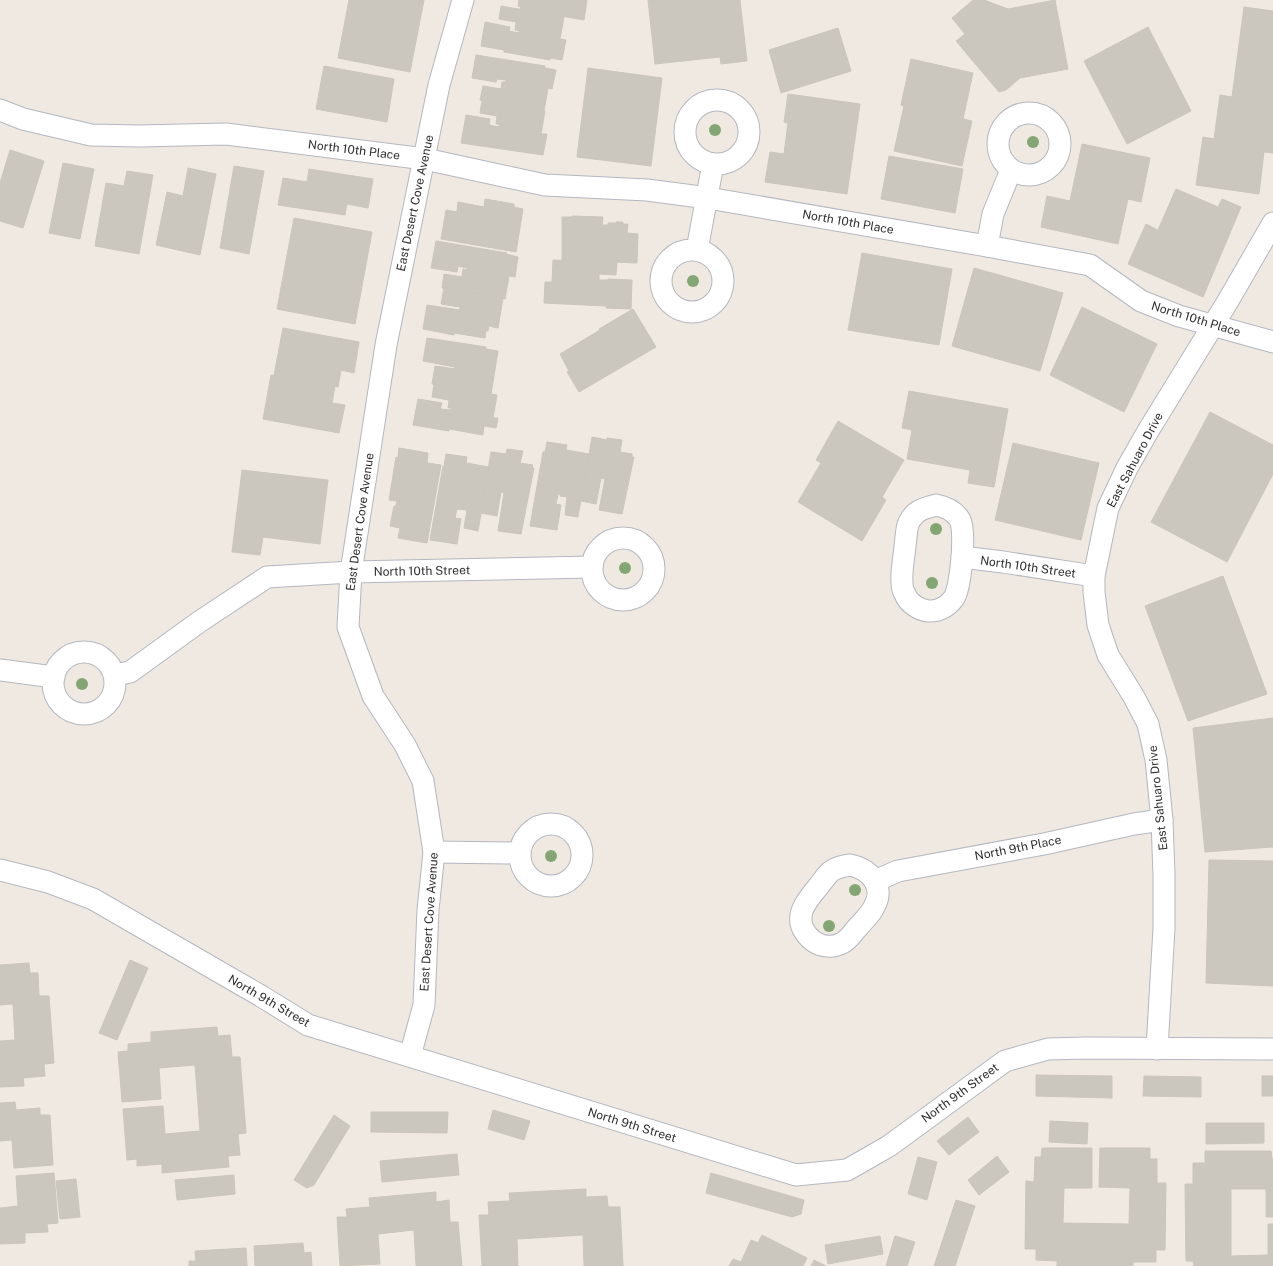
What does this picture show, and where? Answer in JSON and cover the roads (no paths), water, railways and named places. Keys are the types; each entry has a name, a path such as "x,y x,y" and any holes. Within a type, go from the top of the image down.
{"street":[{"name":"East Desert Cove Avenue","path":"410,1056 424,1004 428,910 434,852 423,781 405,745 373,696 348,627 351,572 386,345 439,85 463,0"},
{"name":"North 10th Place","path":"0,110 23,119 91,135 138,136 226,134 425,158 545,184 647,190 708,198 988,246 1090,266 1141,301 1179,316 1213,324 1273,342"},
{"path":"697,250 708,198 713,164"},
{"path":"988,246 993,214 1011,170"},
{"name":"East Sahuaro Drive","path":"1157,1048 1164,928 1164,875 1162,820 1156,760 1148,724 1134,697 1108,655 1098,625 1094,592 1094,576 1108,508 1127,468 1273,223"},
{"path":"936,505 953,511 960,521 964,531 962,557 958,589 955,597 950,603 943,608 928,611 918,609 912,604 905,595 902,583 908,525 916,512 924,507 936,505"},
{"name":"North 10th Street","path":"962,557 1094,576"},
{"name":"North 10th Street","path":"114,675 130,672 199,622 267,577 351,572 592,567"},
{"path":"84,652 94,653 103,658 110,665 114,675 116,685 108,704 100,710 90,714 80,714 70,711 62,705 56,697 53,687 57,667 64,659 73,654 84,652"},
{"path":"0,670 54,677"},
{"name":"North 9th Place","path":"875,881 898,871 1044,844 1134,824 1162,820"},
{"path":"434,852 520,853"},
{"name":"North 9th Street","path":"0,870 48,882 93,899 308,1025 796,1176 847,1170 889,1146 1005,1061 1048,1049 1273,1049"}]}
